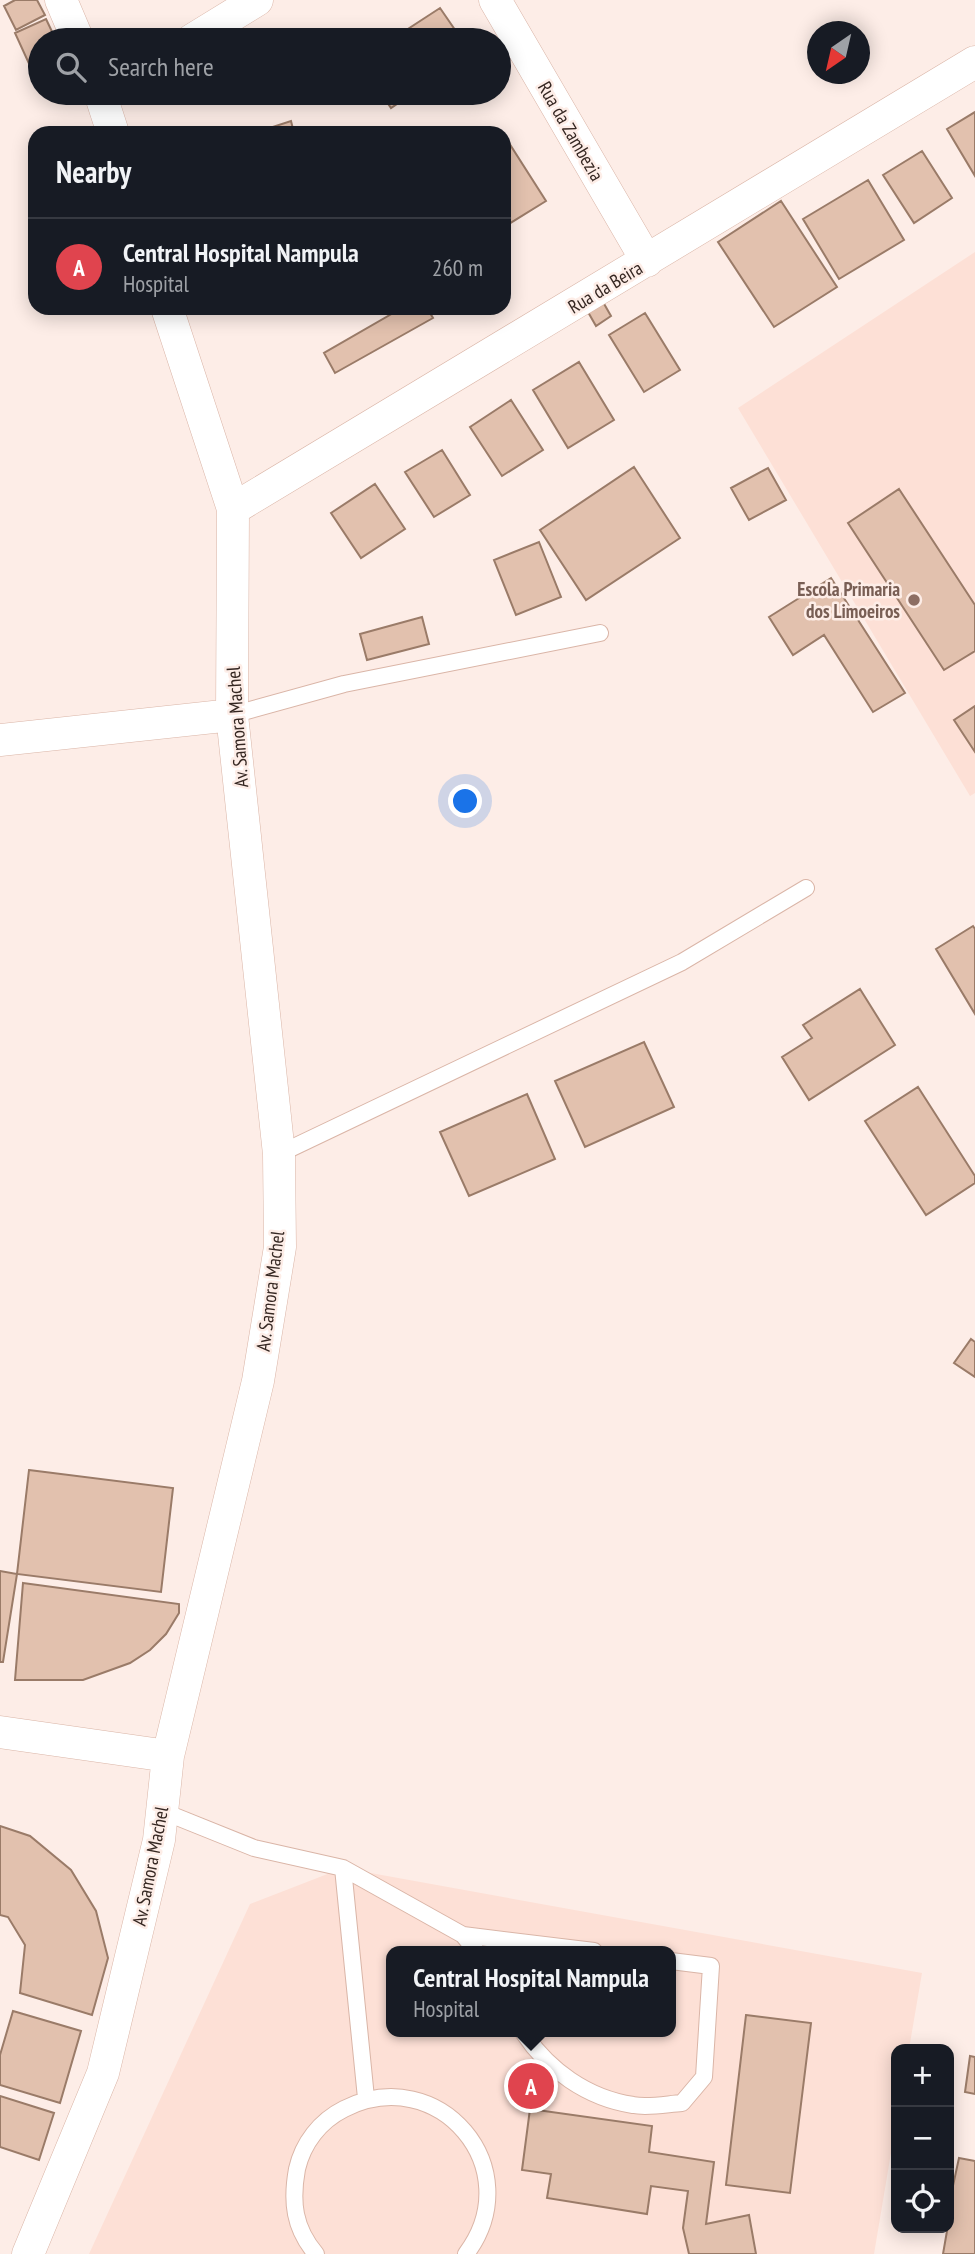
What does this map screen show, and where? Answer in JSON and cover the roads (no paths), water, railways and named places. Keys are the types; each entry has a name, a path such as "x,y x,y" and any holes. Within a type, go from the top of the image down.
{"street":[{"path":"61,0 73,28"},
{"path":"212,28 257,0"},
{"name":"Rua da Zambezia","path":"495,0 647,261"},
{"name":"Rua da Beira","path":"233,509 975,62"},
{"path":"106,105 111,126"},
{"name":"Av. Samora Machel","path":"28,2254 103,2073 159,1840 168,1756 258,1381 279,1247 279,1154 232,715 233,509 169,315"},
{"path":"0,740 232,715"},
{"path":"0,1732 168,1756"}],"lane":[{"path":"232,715 344,684 600,633"},
{"path":"279,1154 682,962 806,888"},
{"path":"162,1811 254,1848 343,1868 463,1935 553,1946"},
{"path":"343,1868 366,2098"},
{"path":"463,1935 471,1946"},
{"path":"526,2037 540,2057 578,2087 634,2106 682,2103 704,2077 710,1966 676,1962"},
{"path":"316,2254 303,2238 292,2195 301,2152 327,2118 366,2098 411,2097 450,2115 479,2149 489,2192 481,2234 466,2254"}],"place":[{"name":"Escola Primaria dos Limoeiros","path":"914,600"},
{"name":"Central Hospital Nampula","path":"531,2086"}]}
